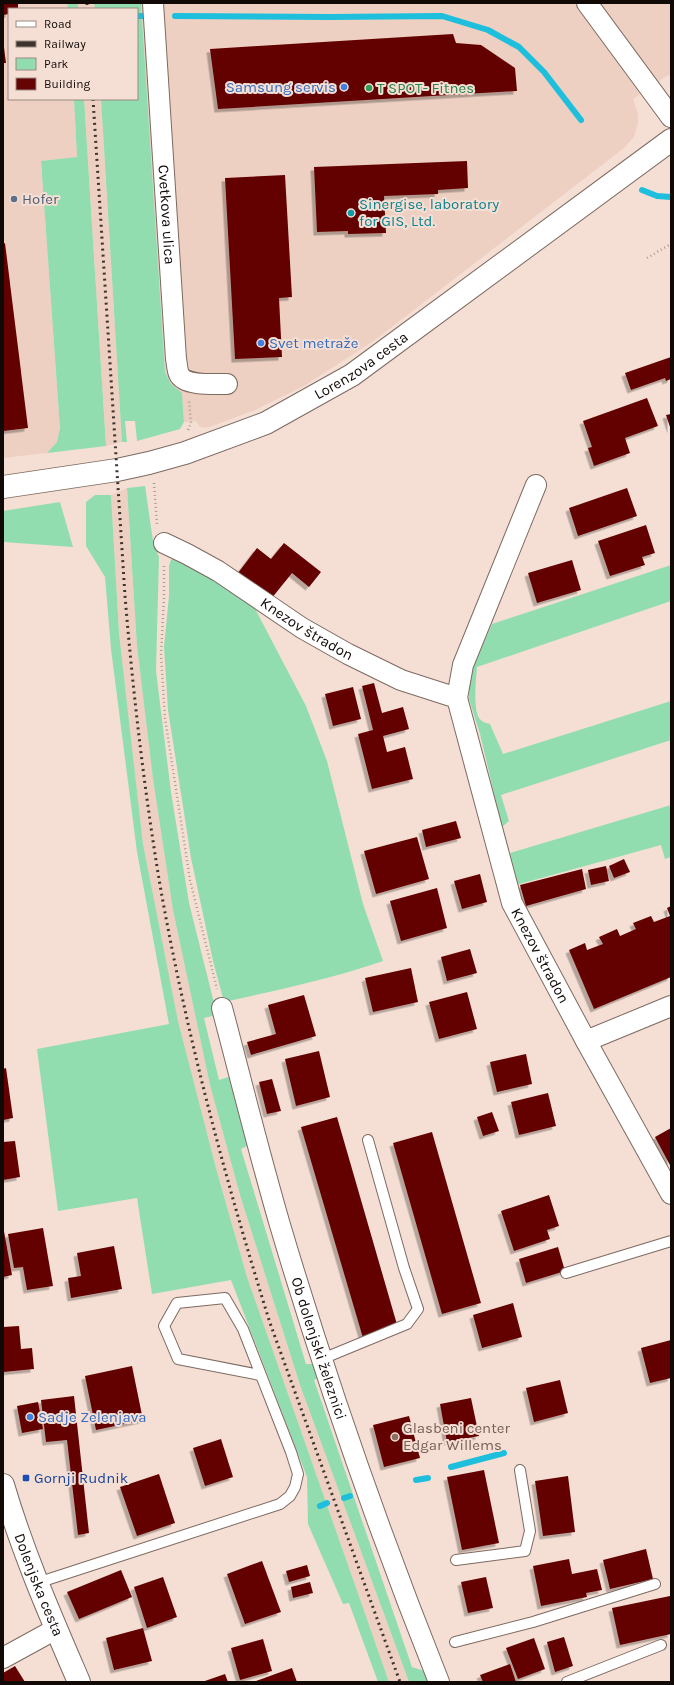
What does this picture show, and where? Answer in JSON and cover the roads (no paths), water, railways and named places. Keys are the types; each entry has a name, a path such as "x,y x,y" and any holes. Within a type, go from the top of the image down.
{"street":[{"name":"Cvetkova ulica","path":"153,3 178,373 181,378 188,381 227,384"},
{"path":"587,3 671,117"},
{"name":"Lorenzova cesta","path":"3,487 149,464 185,453 266,424 352,375 671,140"},
{"name":"Knezov štradon","path":"536,485 463,665 457,698 512,903 586,1041 671,1194"},
{"name":"Knezov štradon","path":"164,543 218,571 302,628 348,654 401,680 457,698"},
{"path":"586,1041 671,1006"},
{"name":"Ob dolenjski železnici","path":"222,1008 280,1224 322,1359 362,1480 415,1624 439,1682"},
{"name":"Dolenjska cesta","path":"3,1485 16,1528 37,1583 79,1682"},
{"path":"3,1658 56,1629"}],"lane":[{"path":"322,1359 408,1324 418,1309 404,1268 368,1140"},
{"path":"566,1273 671,1241"},
{"path":"37,1583 280,1504 290,1496 296,1487 298,1474 291,1452 243,1329 225,1298 177,1303 164,1326 178,1358 260,1375"},
{"path":"456,1560 525,1551 530,1531 520,1470"},
{"path":"455,1642 533,1622 655,1584"},
{"path":"567,1682 662,1644"}],"waterway":[{"path":"175,16 442,16 488,30 519,47 544,72 581,120"},
{"path":"642,190 657,196 671,197"},
{"path":"451,1467 504,1453"},
{"path":"416,1480 428,1478"},
{"path":"344,1498 350,1496"},
{"path":"320,1506 327,1503"}],"railway":[{"path":"87,3 87,8"},
{"path":"93,100 128,632 135,704 149,813 170,940 194,1051 222,1160 253,1269 270,1323 400,1682"}],"place":[{"name":"Samsung servis","path":"344,87"},
{"name":"T SPOT- Fitnes","path":"369,88"},
{"name":"Hofer","path":"14,199"},
{"name":"Sinergise, laboratory for GIS, Ltd.","path":"351,213"},
{"name":"Svet metraže","path":"261,343"},
{"name":"Sadje Zelenjava","path":"30,1417"},
{"name":"Glasbeni center Edgar Willems","path":"395,1437"},
{"name":"Gornji Rudnik","path":"26,1478"}]}
